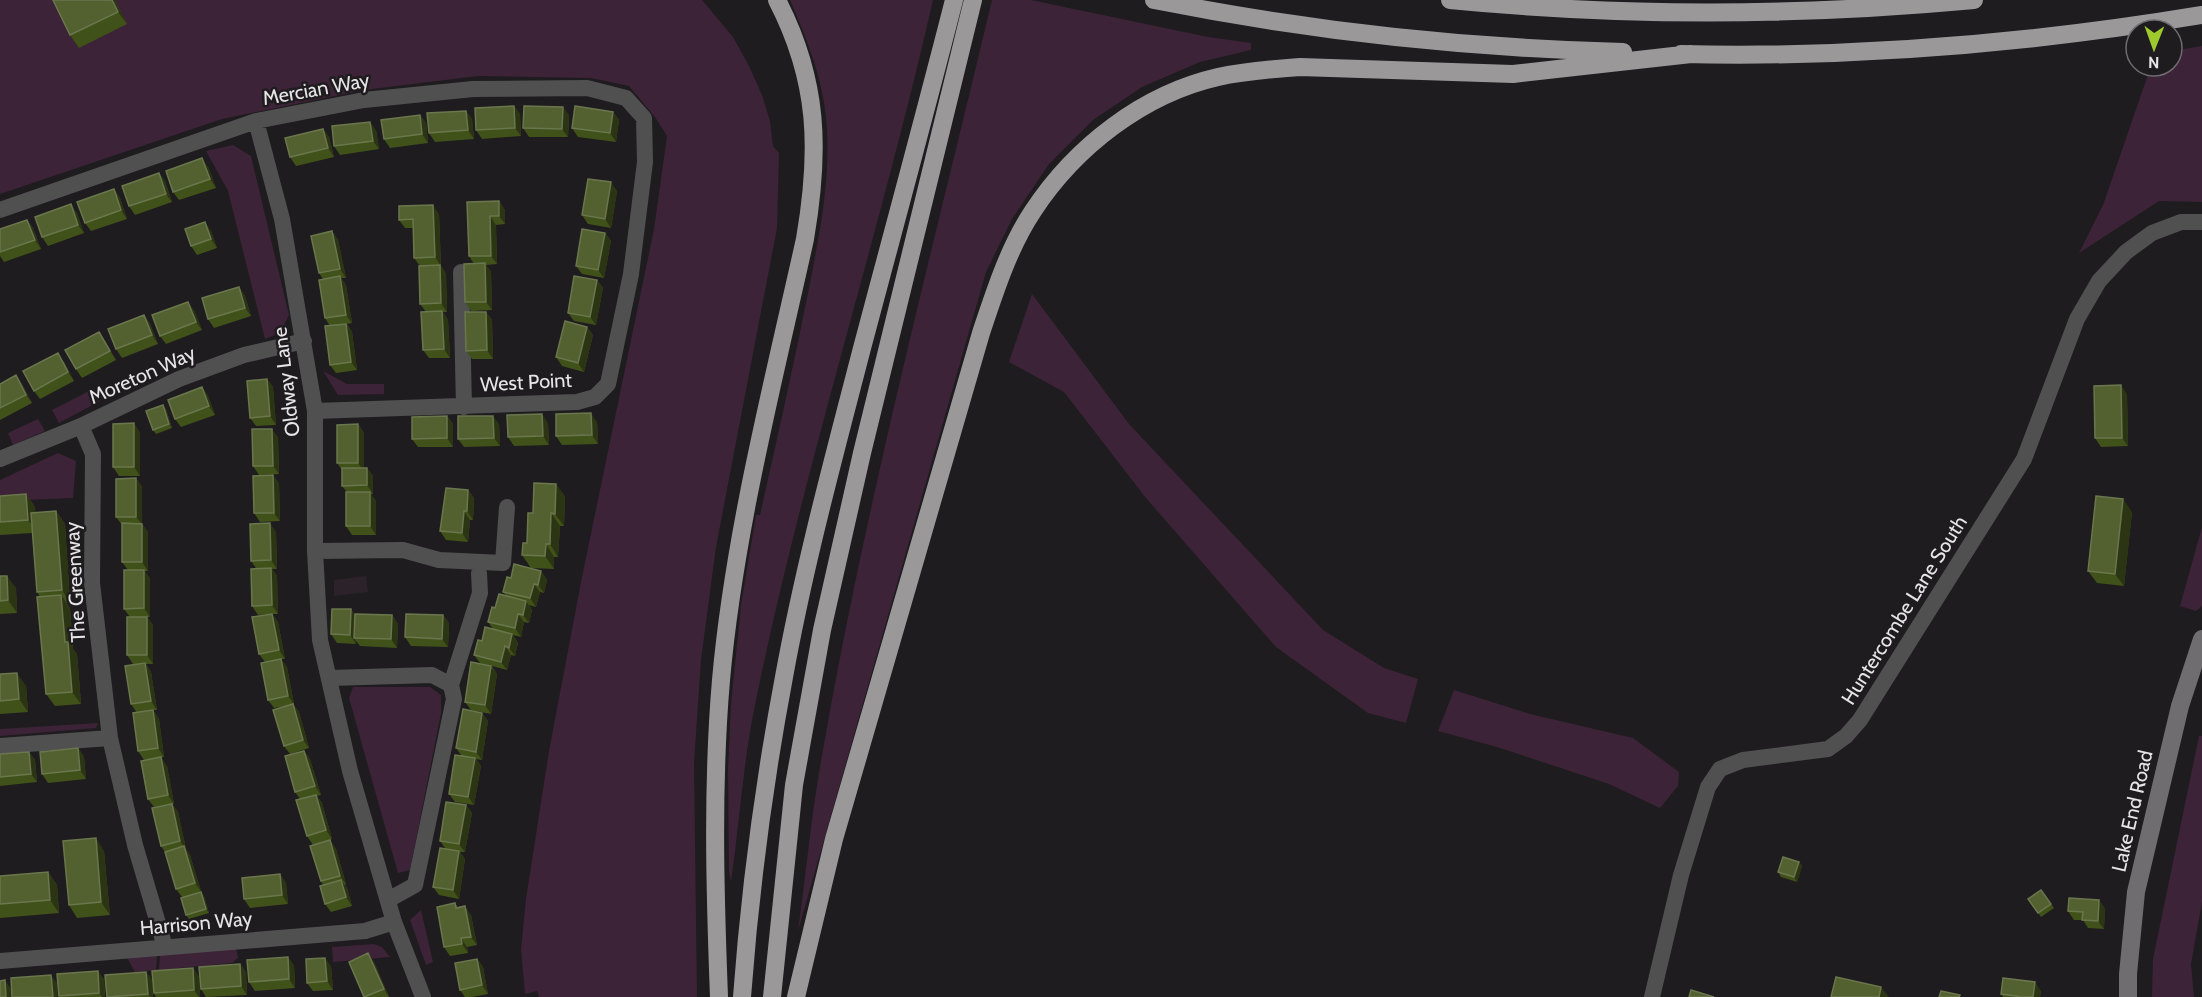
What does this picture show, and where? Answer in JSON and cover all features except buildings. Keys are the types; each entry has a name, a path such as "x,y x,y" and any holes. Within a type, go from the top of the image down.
{"highway":[{"path":"719,997 717,760 725,646 748,504 807,229 814,166 810,92 797,43 777,0"},
{"path":"742,997 757,843 784,676 802,589 839,434 954,0"},
{"path":"772,997 794,785 822,630 842,536 973,0"},
{"path":"1154,0 1216,12 1363,34 1569,51 1691,54 1859,51 1947,45 2083,32 2202,15"},
{"path":"1450,0 1539,7 1702,12 1857,9 1974,0"},
{"path":"796,997 834,839 981,333 1003,271 1022,231 1033,211 1066,167 1104,131 1120,121 1181,90 1217,77 1265,69 1310,67 1513,74 1691,54"}],"main road":[{"name":"Lake End Road","path":"2128,997 2136,892 2180,706 2202,639"}],"street":[{"name":"Mercian Way","path":"0,210 256,121 364,100 473,89 587,88 626,98 644,118"},
{"name":"West Point","path":"315,411 577,402 596,397 608,384 631,274 645,162 644,118"},
{"name":"Oldway Lane","path":"256,121 282,219 315,411 315,551 320,640 350,771 394,922 423,997"},
{"name":"Huntercombe Lane South","path":"1652,997 1681,875 1708,787 1720,769 1743,760 1828,749 1846,736 1860,720 2024,459 2077,319 2098,281 2126,252 2152,233 2181,222 2202,222"},
{"path":"461,272 464,406"},
{"name":"Moreton Way","path":"0,459 81,426 190,375 244,355 304,341"},
{"name":"The Greenway","path":"81,426 93,454 92,583 110,738 135,845 165,946"},
{"path":"315,551 403,550 439,560 503,563 507,507"},
{"path":"388,900 415,885 454,699 451,685 480,593 479,573"},
{"path":"328,678 432,675 451,685"},
{"path":"0,746 110,738"},
{"name":"Harrison Way","path":"0,961 365,931 394,922"}],"shaded area":[{"path":"0,0 702,0 733,37 762,95 770,121 773,146 779,153 777,228 716,547 701,660 694,763 697,997 539,997 537,991 525,994 521,949 526,899 549,751 581,582 654,229 667,136 655,117 629,86 591,78 478,76 364,90 222,119 0,194"},
{"path":"790,0 933,0 912,89 817,443 773,621 750,731 731,882 728,769 731,704 741,605 756,515 760,515 809,288 823,210 827,170 827,130 823,96 809,47"},
{"path":"992,0 1031,0 1208,37 1251,43 1251,50 1200,62 1142,87 1093,120 1049,164 1012,219 986,272 798,931 817,782 858,570 900,379"},
{"path":"2202,46 2202,202 2159,201 2079,253 2103,205 2147,78 2184,78 2184,49"},
{"path":"233,145 251,156 289,315 280,333 265,339 228,191 206,151"},
{"path":"1032,294 1129,424 1323,630 1384,668 1418,679 1406,723 1368,713 1276,647 1146,498 1064,392 1009,362"},
{"path":"323,371 347,384 384,384 384,394 338,395"},
{"path":"93,389 100,401 59,423 52,410"},
{"path":"38,419 45,431 13,445 8,433"},
{"path":"58,453 76,461 73,498 0,501 0,480"},
{"path":"2202,527 2202,606 2196,611 2180,606"},
{"path":"366,576 368,592 334,596 334,580"},
{"path":"353,687 430,687 441,695 441,713 410,870 398,873 349,698"},
{"path":"1454,690 1530,714 1633,738 1679,772 1678,786 1660,808 1609,784 1497,747 1438,731"},
{"path":"98,723 96,728 0,736 0,729"},
{"path":"2199,736 2202,736 2202,902 2191,964 2194,997 2152,997 2153,959"},
{"path":"421,910 433,962 426,965 410,920"},
{"path":"374,944 382,947 390,957 333,962 332,947"},
{"path":"236,948 238,958 232,963 159,970 160,955"},
{"path":"157,955 156,970 135,972 127,958"}]}
